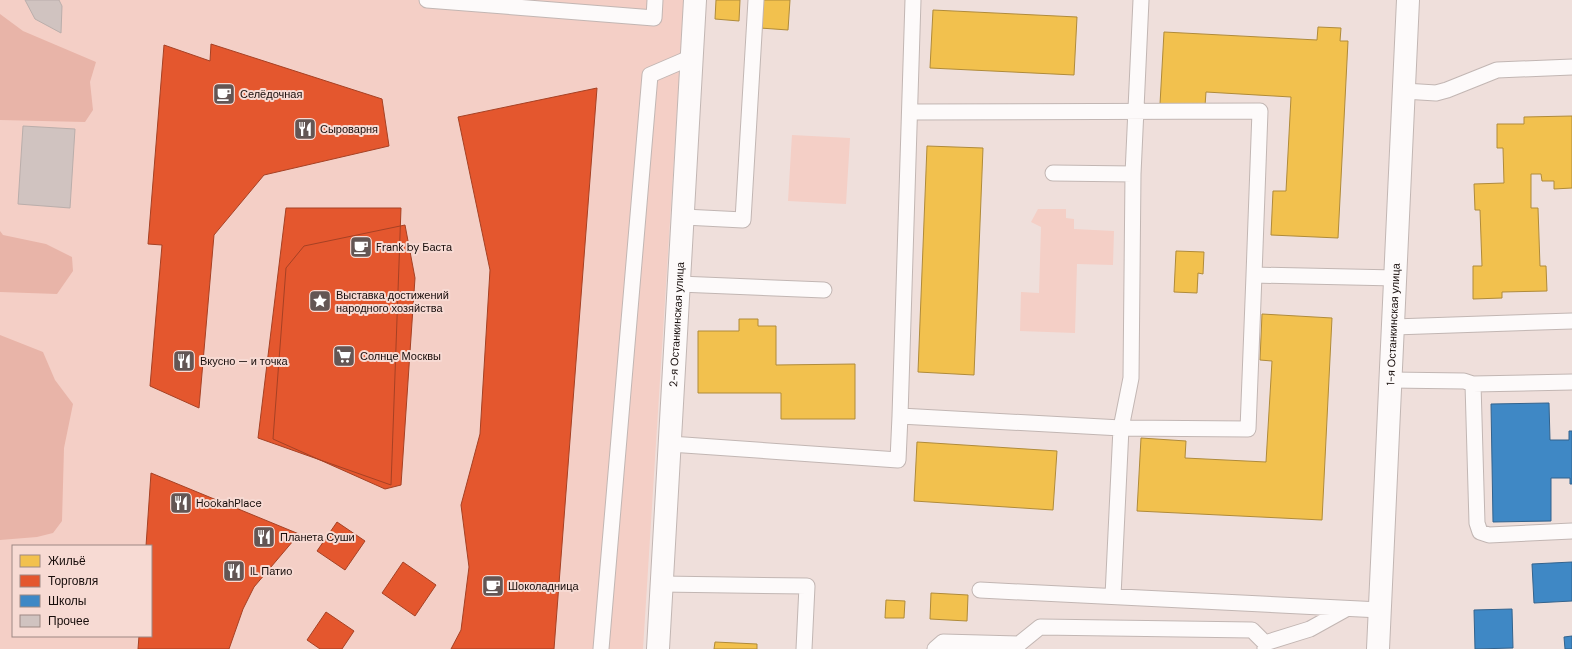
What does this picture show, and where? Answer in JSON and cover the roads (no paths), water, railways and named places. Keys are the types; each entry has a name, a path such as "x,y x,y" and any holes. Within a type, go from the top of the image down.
{"street":[{"name":"2-я Останкинская улица","path":"658,649 684,217 695,0"},
{"name":"1-я Останкинская улица","path":"1378,649 1408,0"}],"lane":[{"path":"427,0 654,18 655,0"},
{"path":"684,217 743,220 756,0"},
{"path":"670,444 898,460 913,0"},
{"path":"1113,596 1122,428 1131,378 1133,174 1141,0"},
{"path":"601,649 650,75 692,57"},
{"path":"1404,91 1436,92 1447,90 1497,70 1572,67"},
{"path":"900,416 1122,428 1248,429 1260,111 910,112"},
{"path":"1053,173 1133,174"},
{"path":"1254,275 1396,278"},
{"path":"679,284 824,290"},
{"path":"1394,327 1572,321"},
{"path":"1391,380 1464,381 1473,384 1572,382"},
{"path":"1473,384 1477,523 1480,532 1489,535 1572,531"},
{"path":"661,584 807,586 804,649"},
{"path":"980,590 1380,610"},
{"path":"935,649 943,642 1019,646 1040,627 1252,630 1265,646 1310,629 1347,609"}],"place":[{"name":"Селёдочная","path":"224,94"},
{"name":"Сыроварня","path":"305,129"},
{"name":"Frank by Баста","path":"361,247"},
{"name":"Выставка достижений народного хозяйства","path":"320,301"},
{"name":"Солнце Москвы","path":"344,356"},
{"name":"Вкусно — и точка","path":"184,361"},
{"name":"HookahPlace","path":"181,503"},
{"name":"Планета Суши","path":"264,537"},
{"name":"IL Патио","path":"234,571"},
{"name":"Шоколадница","path":"493,586"}]}
